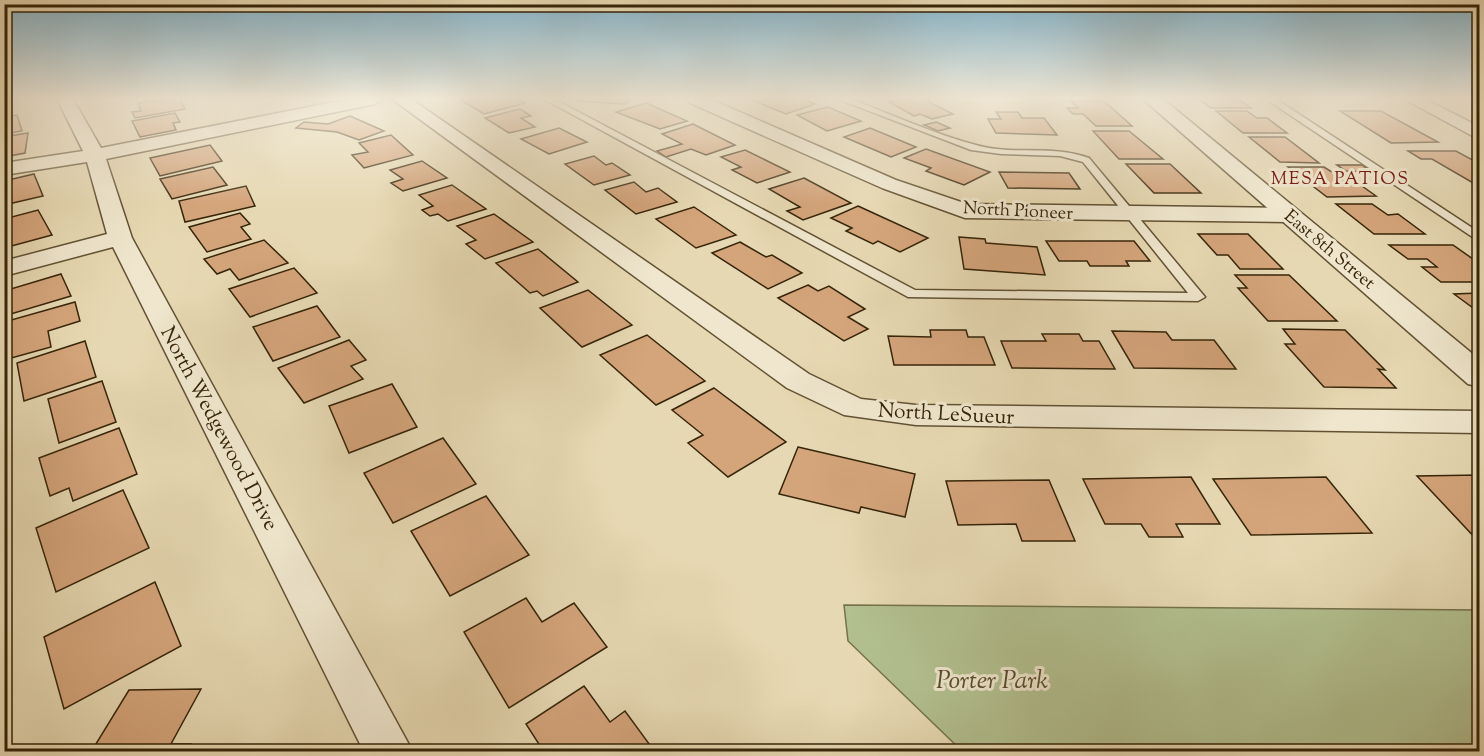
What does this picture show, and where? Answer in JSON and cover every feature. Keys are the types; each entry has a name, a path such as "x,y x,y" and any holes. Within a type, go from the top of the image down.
{"street":[{"name":"North Wedgewood Drive","path":"84,134 95,155 120,238 390,752"},
{"path":"4,169 95,155 199,134"},
{"name":"North LeSueur","path":"450,134 798,381 855,408 916,416 1479,422"},
{"name":"North Pioneer","path":"776,134 889,184 965,211 1289,215"},
{"name":"East 8th Street","path":"1194,134 1479,377"},
{"path":"4,269 120,238"}],"lane":[{"path":"613,134 913,294 1198,297 1086,160 1076,155 996,152 974,148 937,134"},
{"path":"1323,134 1479,239"}],"green space":[{"name":"Porter Park","path":"844,605 1479,610 1479,751 962,751 848,641"}],"building":[{"path":"28,134 25,153 4,157 4,137"},
{"path":"343,134 375,134 359,140"},
{"path":"537,134 572,134 587,142 549,154 521,139"},
{"path":"663,134 714,134 735,145 706,155 691,149 666,157 657,151 682,144"},
{"path":"852,134 885,134 916,147 891,157 844,137"},
{"path":"1096,134 1133,134 1163,159 1119,159"},
{"path":"1377,134 1424,134 1438,142 1391,143"},
{"path":"391,135 413,155 364,168 352,155 368,152 359,143"},
{"path":"1249,137 1285,137 1319,163 1280,162"},
{"path":"210,145 222,161 160,176 150,158"},
{"path":"926,149 990,172 964,185 926,171 931,168 904,158"},
{"path":"745,150 790,172 757,183 732,170 741,167 721,157"},
{"path":"1408,151 1456,151 1480,164 1477,166 1480,168 1480,187 1432,159 1421,159"},
{"path":"594,156 606,165 612,163 630,175 594,185 565,164"},
{"path":"422,161 447,178 403,191 391,183 403,179 390,170"},
{"path":"1126,164 1170,164 1201,193 1154,193"},
{"path":"1337,165 1362,165 1371,172 1346,171"},
{"path":"213,167 227,185 172,199 160,179"},
{"path":"1288,167 1324,167 1335,174 1345,174 1376,196 1327,197"},
{"path":"999,172 1069,173 1080,189 1008,188"},
{"path":"34,174 43,196 4,205 4,181"},
{"path":"804,178 851,203 803,220 787,211 800,207 769,189"},
{"path":"634,182 646,192 658,188 677,202 636,214 605,190"},
{"path":"452,185 486,209 448,221 438,214 430,216 422,210 433,206 419,195"},
{"path":"246,186 255,206 185,222 179,201"},
{"path":"1336,204 1372,204 1388,215 1398,214 1425,234 1374,234"},
{"path":"858,206 928,238 900,252 878,241 873,244 846,231 852,228 831,218"},
{"path":"694,207 736,235 696,248 656,219"},
{"path":"38,210 52,235 4,248 4,219"},
{"path":"240,213 250,224 241,227 251,239 207,252 189,227"},
{"path":"494,214 533,242 485,259 466,244 476,240 457,226"},
{"path":"1198,234 1248,234 1283,269 1240,269 1228,255 1217,255"},
{"path":"959,237 985,239 986,243 1037,247 1045,275 964,269"},
{"path":"264,240 288,263 239,280 230,269 217,274 204,259"},
{"path":"1046,241 1134,241 1150,261 1126,261 1129,266 1090,266 1087,261 1059,261"},
{"path":"740,242 766,257 772,255 802,273 768,289 712,253"},
{"path":"1389,245 1453,245 1480,264 1480,282 1441,282 1422,267 1437,267 1427,259 1408,259"},
{"path":"538,249 578,282 543,296 537,291 530,293 496,263"},
{"path":"294,268 317,293 250,317 229,289"},
{"path":"61,274 71,296 4,316 4,291"},
{"path":"1235,275 1289,275 1337,321 1268,321 1238,288 1247,288"},
{"path":"808,285 818,291 829,286 865,309 848,317 868,329 844,341 778,298"},
{"path":"588,290 632,325 582,347 540,308"},
{"path":"1480,293 1480,313 1454,294"},
{"path":"75,302 80,321 48,331 51,347 4,360 4,322"},
{"path":"317,306 340,337 273,361 253,327"},
{"path":"1283,329 1345,330 1385,370 1378,369 1396,388 1324,387 1285,344 1295,344"},
{"path":"930,330 966,330 968,337 984,337 995,365 894,365 888,336 931,337"},
{"path":"1112,331 1166,332 1172,340 1214,340 1236,369 1134,368"},
{"path":"1042,334 1079,334 1083,341 1099,341 1115,369 1012,368 1001,341 1046,341"},
{"path":"647,335 705,381 656,405 600,355"},
{"path":"349,340 366,360 351,366 363,379 304,403 278,368"},
{"path":"85,341 96,377 24,401 17,363"},
{"path":"102,381 116,422 59,443 48,399"},
{"path":"392,384 417,427 349,453 329,406"},
{"path":"714,388 786,442 728,477 688,443 703,435 672,410"},
{"path":"119,428 137,474 73,501 69,488 50,496 39,458"},
{"path":"443,438 476,484 393,523 364,473"},
{"path":"798,447 915,474 905,517 861,507 859,513 779,494"},
{"path":"1480,475 1480,543 1417,476"},
{"path":"1191,477 1220,524 1176,524 1183,537 1149,537 1141,524 1105,524 1083,479"},
{"path":"1326,477 1372,533 1251,535 1213,479"},
{"path":"1049,480 1075,541 1022,541 1016,524 958,525 946,481"},
{"path":"123,490 149,548 56,592 36,528"},
{"path":"486,496 529,555 450,596 411,531"},
{"path":"155,582 181,646 64,709 44,637"},
{"path":"526,598 542,622 574,603 607,647 509,708 464,632"},
{"path":"584,686 610,722 625,711 655,752 544,752 526,724"},
{"path":"201,689 171,744 191,744 187,752 91,752 129,690"}],"district":[{"name":"MESA PATIOS","path":"1340,178"}]}
